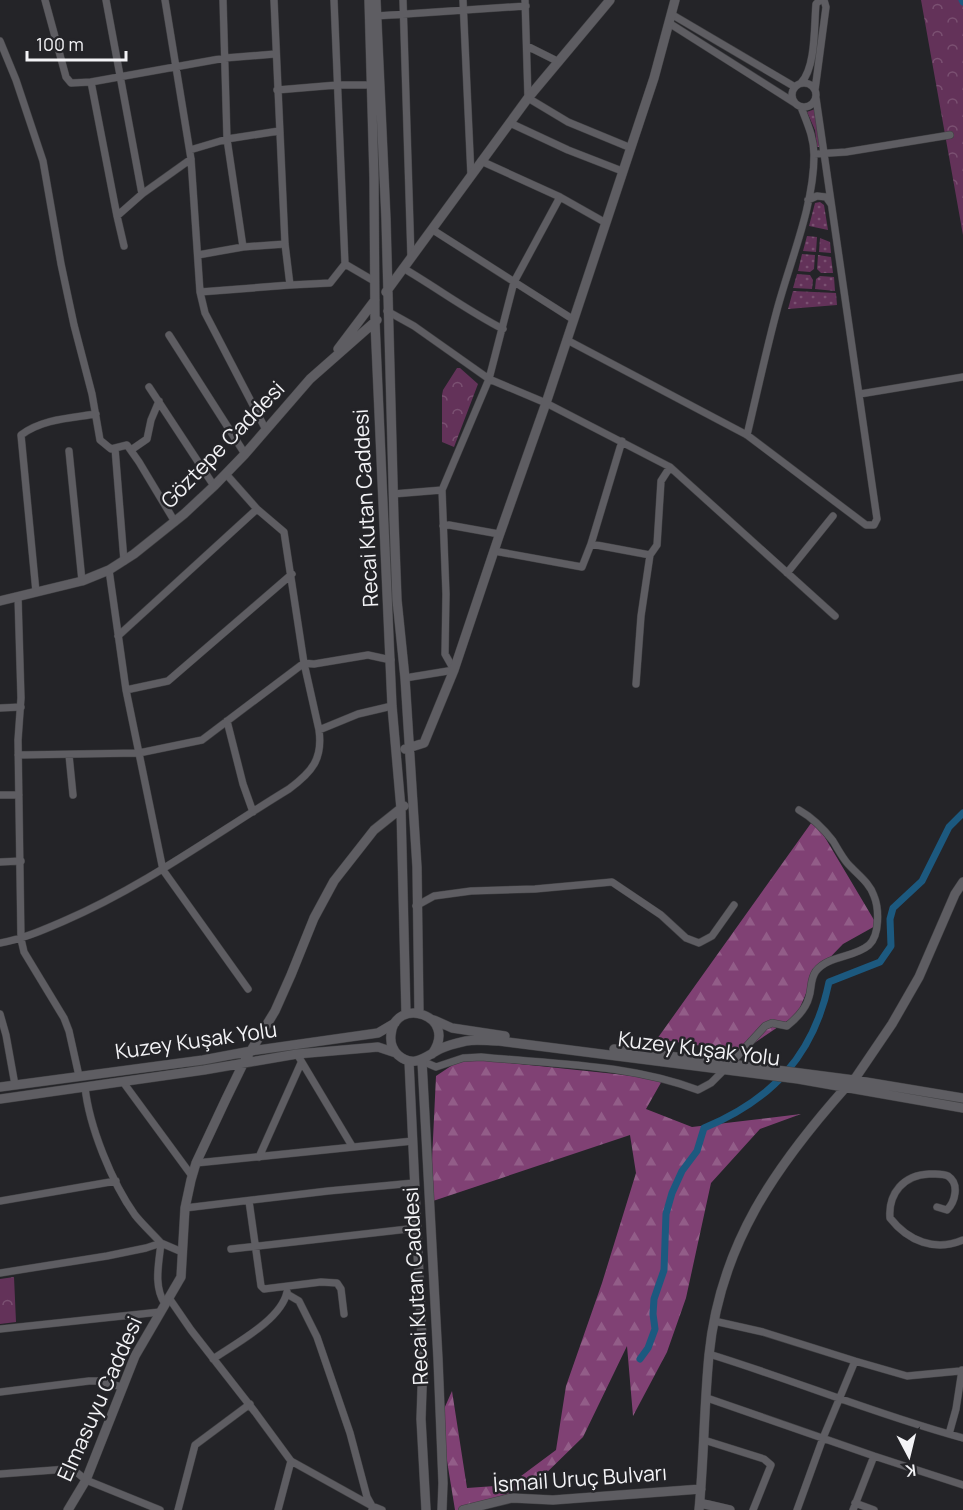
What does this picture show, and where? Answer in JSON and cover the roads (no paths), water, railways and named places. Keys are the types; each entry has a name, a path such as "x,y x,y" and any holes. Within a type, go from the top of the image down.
{"main road":[{"name":"Recai Kutan Caddesi","path":"369,0 374,301 392,706 401,809 406,1014"},
{"name":"Recai Kutan Caddesi","path":"376,0 398,600 417,867 419,1013"},
{"path":"310,379 345,340 374,301 387,291 528,98 610,0"},
{"path":"397,750 410,749 424,743 454,670 631,148 654,78 675,0"},
{"name":"Göztepe Caddesi","path":"0,601 82,580 109,570 124,561 175,522 214,486 310,379 387,311"},
{"name":"Elmasuyu Caddesi","path":"68,1510 86,1480 135,1356 181,1277 185,1208 192,1176 244,1062 274,1011 314,918 334,881 374,830 413,799"},
{"path":"854,1080 892,1024 919,976 963,882"},
{"path":"419,1013 432,1019 439,1033 439,1040 432,1054 422,1060 409,1061 396,1053 390,1038 395,1023 406,1014 419,1013"},
{"name":"Kuzey Kuşak Yolu","path":"432,1019 452,1028 469,1032 768,1072"},
{"name":"Kuzey Kuşak Yolu","path":"0,1087 203,1060 251,1050 378,1033 395,1023"},
{"name":"Kuzey Kuşak Yolu","path":"432,1054 448,1046 468,1041 499,1041 801,1076 854,1080 963,1098"},
{"name":"Kuzey Kuşak Yolu","path":"0,1099 244,1062 299,1058 378,1047 396,1053"},
{"name":"Recai Kutan Caddesi","path":"422,1060 438,1359 442,1510"},
{"name":"Recai Kutan Caddesi","path":"409,1061 423,1360 421,1419 426,1510"},
{"name":"Kuzey Kuşak Yolu","path":"801,1076 846,1088 963,1108"},
{"path":"730,1510 700,1506 709,1354 714,1320 731,1256 753,1211 791,1152 846,1088"},
{"name":"İsmail Uruç Bulvarı","path":"463,1510 512,1498 553,1500 701,1489"}],"street":[{"path":"45,0 66,77 70,83 91,82 225,58 275,54"},
{"path":"106,0 142,194"},
{"path":"165,0 190,150 200,292 205,313 266,430"},
{"path":"223,0 228,138 243,247"},
{"path":"273,0 285,244 290,285"},
{"path":"200,292 330,283 345,264 334,0"},
{"path":"403,0 411,258"},
{"path":"463,0 471,176"},
{"path":"670,19 798,105 812,105 816,94 826,7 822,0 816,4 808,74 798,85 792,97 798,105 811,132 814,154 808,200 777,310 747,435"},
{"path":"376,16 525,3 528,98 568,122 631,148"},
{"path":"567,340 747,435 866,525 874,525 878,519 816,94 810,84 798,85 670,19"},
{"path":"0,41 16,80 43,161 72,314 100,440 111,449 127,446 175,522"},
{"path":"527,46 558,62"},
{"path":"91,82 124,246"},
{"path":"277,90 337,85 372,85"},
{"path":"510,123 568,150 622,171"},
{"path":"190,150 228,138 279,131"},
{"path":"814,154 846,152 950,135"},
{"path":"117,216 142,194 191,159"},
{"path":"481,161 560,197 606,223"},
{"path":"808,200 817,196 826,197 832,206"},
{"path":"405,678 454,670 445,654 446,594 442,490 489,380 514,282 560,197"},
{"path":"433,230 574,320"},
{"path":"198,255 243,247 285,244"},
{"path":"345,264 374,281"},
{"path":"403,268 437,288 466,310 503,328"},
{"path":"387,311 414,326 489,380 546,403 670,466 835,616"},
{"path":"169,335 245,454"},
{"path":"860,394 963,376"},
{"path":"149,387 214,486"},
{"path":"130,450 147,439 151,420 159,401"},
{"path":"36,592 21,435 30,428 51,422 96,414"},
{"path":"494,551 582,567 622,441"},
{"path":"115,448 124,561"},
{"path":"69,451 82,580"},
{"path":"636,684 641,616 650,555 657,545 661,481 670,466"},
{"path":"0,943 21,939 91,909 163,870 306,776 314,765 321,744 304,663 284,532 257,509 226,474"},
{"path":"393,494 442,490"},
{"path":"118,636 257,509"},
{"path":"787,573 833,516"},
{"path":"443,526 449,525 499,534"},
{"path":"591,544 650,555"},
{"path":"109,570 126,690 163,870 248,989"},
{"path":"126,690 168,681 291,574"},
{"path":"18,597 21,707 18,755 21,939 24,952 64,1018 79,1076"},
{"path":"18,755 139,753 202,740 304,663 314,664 368,656 391,660"},
{"path":"319,730 358,714 392,706"},
{"path":"0,708 21,707"},
{"path":"227,721 243,784 253,812"},
{"path":"69,755 73,795"},
{"path":"0,795 19,795"},
{"path":"733,1061 765,1026 772,1023 787,1026 795,1019 810,996 814,973 824,963 859,951 870,944 875,935 877,925 874,895 814,819 799,810"},
{"path":"0,862 21,861"},
{"path":"416,906 434,896 471,891 535,889 612,882 661,915 686,939 699,942 712,936 734,905"},
{"path":"0,1014 15,1085"},
{"path":"422,1060 436,1067 463,1058 481,1057 599,1068 673,1081 698,1090 711,1083 722,1072"},
{"path":"299,1058 352,1146"},
{"path":"259,1157 299,1058"},
{"path":"123,1082 192,1176"},
{"path":"85,1087 90,1116 116,1181 136,1216 161,1243 182,1252"},
{"path":"196,1163 413,1141"},
{"path":"937,1207 947,1210 951,1206 955,1191 954,1182 947,1175 914,1176 900,1186 892,1197 890,1218 906,1234 932,1246 951,1245 963,1240"},
{"path":"0,1201 116,1181"},
{"path":"185,1208 414,1183"},
{"path":"249,1201 261,1286 264,1289 288,1290 321,1282 337,1283 342,1289 344,1314"},
{"path":"231,1249 417,1228"},
{"path":"0,1273 106,1256 161,1243"},
{"path":"161,1243 157,1284 165,1305 250,1404 291,1461 372,1508 382,1510"},
{"path":"213,1359 273,1316 280,1309 288,1290"},
{"path":"288,1290 299,1301 317,1337 351,1433 367,1497 372,1508"},
{"path":"0,1329 165,1305"},
{"path":"714,1320 763,1332 907,1376 962,1370 956,1409 949,1434"},
{"path":"709,1354 759,1369 839,1400 963,1438"},
{"path":"797,1510 823,1438 855,1361"},
{"path":"0,1392 89,1381 122,1387"},
{"path":"706,1398 963,1485"},
{"path":"178,1510 195,1445 250,1404"},
{"path":"704,1440 765,1459 771,1465 753,1510"},
{"path":"874,1456 854,1507 874,1510"},
{"path":"278,1510 291,1461"},
{"path":"0,1474 75,1470 86,1480 160,1510"}],"waterway":[{"path":"640,1359 648,1348 655,1329 654,1299 664,1270 666,1214 672,1193 682,1171 697,1151 704,1128 750,1104 786,1072 801,1053 813,1032 829,982 880,962 891,946 890,919 893,908 922,881 949,827 963,813"}]}
